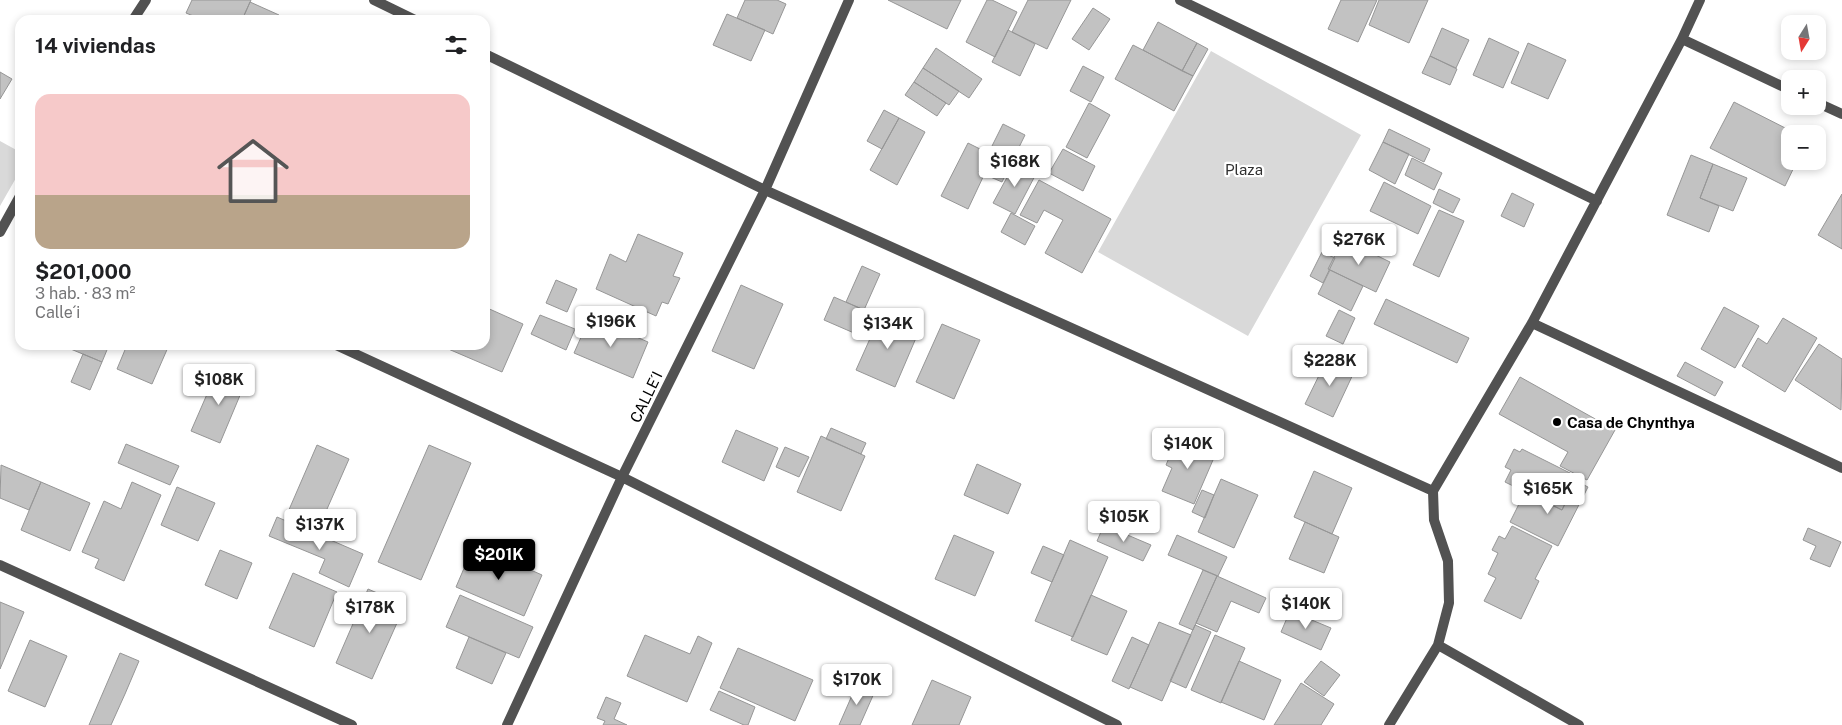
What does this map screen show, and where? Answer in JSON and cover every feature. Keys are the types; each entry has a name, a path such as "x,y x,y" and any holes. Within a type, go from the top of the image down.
{"street":[{"path":"136,15 146,0"},
{"path":"374,0 405,15"},
{"name":"CALLE´I","path":"507,725 622,477 765,190 849,0"},
{"path":"1180,0 1597,201"},
{"path":"1388,725 1438,645 1449,603 1448,561 1434,520 1433,491 1532,322 1682,39 1700,0"},
{"path":"1682,39 1781,86"},
{"path":"490,56 765,190 1433,491"},
{"path":"1826,107 1842,114"},
{"path":"0,232 15,206"},
{"path":"1532,322 1842,468"},
{"path":"347,350 622,477 1117,725"},
{"path":"0,565 352,725"},
{"path":"1438,645 1580,725"}],"green space":[{"name":"Plaza","path":"1211,51 1361,135 1248,336 1098,252"},
{"path":"0,141 15,149 15,180 0,206"}],"building":[{"path":"192,0 251,0 244,15 191,15 186,13"},
{"path":"745,0 777,0 786,4 773,34 737,18"},
{"path":"888,0 961,0 947,29"},
{"path":"987,0 992,0 1017,12 995,57 966,42"},
{"path":"1028,0 1071,0 1047,49 1012,32"},
{"path":"1341,0 1377,0 1358,42 1328,29"},
{"path":"1379,0 1428,0 1409,43 1369,25"},
{"path":"250,2 279,15 244,15"},
{"path":"1093,8 1110,19 1089,50 1072,39"},
{"path":"727,14 765,30 751,61 713,45"},
{"path":"1158,22 1197,43 1182,71 1143,50"},
{"path":"1442,28 1469,40 1456,68 1430,56"},
{"path":"1008,30 1035,44 1020,76 992,62"},
{"path":"1489,38 1519,52 1503,88 1473,75"},
{"path":"1197,43 1208,49 1193,76 1182,71"},
{"path":"1528,43 1566,60 1548,99 1511,83"},
{"path":"1133,45 1193,76 1174,111 1115,79"},
{"path":"936,48 982,79 969,98 923,68"},
{"path":"1430,56 1457,69 1450,85 1422,73"},
{"path":"1083,66 1104,77 1091,102 1070,91"},
{"path":"923,68 959,91 949,105 914,82"},
{"path":"0,72 12,79 0,99"},
{"path":"914,82 946,103 937,116 905,95"},
{"path":"1734,102 1781,126 1781,170 1793,170 1785,186 1710,148"},
{"path":"1089,103 1110,115 1087,158 1066,147"},
{"path":"884,110 899,118 882,149 867,141"},
{"path":"899,118 925,132 897,185 870,170"},
{"path":"1003,124 1025,135 1002,182 979,172"},
{"path":"1389,129 1430,149 1424,162 1383,142"},
{"path":"1383,142 1409,154 1395,184 1369,170"},
{"path":"968,143 988,153 979,172 984,175 968,209 941,196"},
{"path":"1063,149 1095,166 1083,191 1049,173"},
{"path":"1691,155 1713,164 1700,198 1719,206 1709,232 1667,215"},
{"path":"1412,158 1442,173 1434,190 1405,175"},
{"path":"1016,161 1037,172 1015,214 993,203"},
{"path":"1713,164 1747,178 1733,211 1700,198"},
{"path":"1039,180 1111,219 1082,273 1045,253 1063,220 1044,210 1037,223 1020,215"},
{"path":"1384,182 1431,206 1418,234 1370,211"},
{"path":"1439,189 1460,199 1453,213 1433,203"},
{"path":"1512,193 1534,204 1524,227 1501,216"},
{"path":"1842,194 1842,249 1818,235"},
{"path":"1439,210 1464,221 1439,277 1413,265"},
{"path":"1011,213 1035,226 1025,245 1001,232"},
{"path":"638,234 683,253 673,276 680,278 668,304 662,302 656,316 596,289 610,254 626,262"},
{"path":"1343,239 1390,262 1376,292 1328,269"},
{"path":"1322,252 1335,258 1323,283 1310,276"},
{"path":"862,266 880,274 864,310 846,302"},
{"path":"1330,270 1363,286 1351,311 1318,294"},
{"path":"556,280 577,289 567,312 546,303"},
{"path":"741,285 783,304 754,369 712,351"},
{"path":"834,297 864,310 854,333 824,320"},
{"path":"1386,299 1469,338 1457,363 1374,324"},
{"path":"1724,307 1759,326 1735,368 1701,349"},
{"path":"490,309 523,324 502,372 451,350 490,350"},
{"path":"1339,310 1355,318 1343,344 1326,336"},
{"path":"881,314 894,320 896,315 911,321 909,327 919,331 895,387 856,370"},
{"path":"540,315 575,329 566,350 531,334"},
{"path":"590,317 648,342 633,378 574,353"},
{"path":"1783,318 1817,338 1785,392 1742,366 1758,338 1767,344"},
{"path":"942,324 980,340 954,399 916,382"},
{"path":"1819,344 1842,359 1841,410 1795,380"},
{"path":"73,350 107,350 102,362"},
{"path":"125,350 167,350 152,384 117,369"},
{"path":"83,354 102,362 90,390 71,382"},
{"path":"1328,357 1355,370 1333,417 1305,404"},
{"path":"1685,362 1723,382 1715,396 1677,376"},
{"path":"218,369 246,381 220,443 191,431"},
{"name":"Casa de Chynthya","path":"1520,377 1615,430 1587,480 1560,466 1568,452 1499,414"},
{"path":"831,428 866,443 861,454 826,439"},
{"path":"736,430 778,448 764,481 722,462"},
{"path":"821,436 865,456 841,511 797,492"},
{"path":"1178,437 1216,453 1194,504 1162,491 1172,468 1166,465"},
{"path":"126,444 179,466 170,485 118,463"},
{"path":"317,445 349,459 320,525 288,512"},
{"path":"429,445 471,463 421,580 378,562"},
{"path":"785,447 809,457 799,477 776,467"},
{"path":"1514,449 1520,452 1522,449 1578,477 1562,510 1505,482 1511,470 1505,467"},
{"path":"977,464 1021,484 1008,514 964,495"},
{"path":"1,465 41,482 29,510 0,498"},
{"path":"1314,471 1352,488 1332,534 1294,517"},
{"path":"1221,479 1258,495 1234,548 1198,532"},
{"path":"1576,481 1588,487 1558,546 1510,522 1525,492 1562,510"},
{"path":"41,482 90,503 70,551 21,530"},
{"path":"132,482 161,495 124,581 95,568 99,559 82,552 104,501 121,509"},
{"path":"177,487 215,503 198,541 161,525"},
{"path":"1202,490 1214,495 1205,518 1192,512"},
{"path":"277,517 363,554 349,587 319,573 325,559 269,536"},
{"path":"1305,522 1339,537 1324,573 1289,559"},
{"path":"1104,525 1151,545 1143,561 1097,541"},
{"path":"1512,526 1552,546 1535,579 1539,581 1521,619 1484,601 1496,578 1488,574 1498,553 1492,550 1499,536 1505,539"},
{"path":"1808,528 1841,542 1830,567 1810,559 1816,546 1803,540"},
{"path":"954,535 994,552 975,596 935,579"},
{"path":"1177,535 1227,557 1218,576 1168,555"},
{"path":"1070,540 1108,557 1073,637 1035,621"},
{"path":"474,545 542,575 524,616 456,587"},
{"path":"1043,546 1064,555 1052,582 1031,573"},
{"path":"220,550 252,563 237,599 205,585"},
{"path":"1203,570 1217,576 1193,630 1179,624"},
{"path":"293,573 337,592 314,647 269,628"},
{"path":"1217,576 1266,598 1259,613 1231,601 1217,632 1196,623"},
{"path":"368,589 405,605 372,679 336,663"},
{"path":"460,595 533,627 519,658 446,627"},
{"path":"1091,595 1127,611 1107,655 1071,640"},
{"path":"0,602 24,612 0,669"},
{"path":"1290,611 1331,628 1321,650 1281,632"},
{"path":"1159,622 1191,635 1162,701 1130,687"},
{"path":"1195,625 1211,632 1186,688 1170,681"},
{"path":"645,635 690,654 698,636 712,643 687,702 627,676"},
{"path":"1215,635 1245,648 1221,703 1191,690"},
{"path":"469,637 506,653 492,684 456,668"},
{"path":"1132,637 1149,645 1129,689 1112,681"},
{"path":"30,640 67,656 45,707 8,691"},
{"path":"738,648 813,680 795,721 720,688"},
{"path":"120,653 139,661 125,694 111,725 89,725"},
{"path":"1239,661 1281,680 1264,720 1221,702"},
{"path":"1321,661 1340,675 1324,696 1304,682"},
{"path":"932,680 971,697 959,725 912,725"},
{"path":"1301,683 1334,704 1321,725 1274,725"},
{"path":"857,684 875,691 860,725 839,725"},
{"path":"719,691 755,707 748,725 710,710"},
{"path":"606,697 621,703 614,719 627,725 603,725 605,721 597,718"}],"place":[{"name":"Casa de Chynthya","path":"1557,422"}]}
